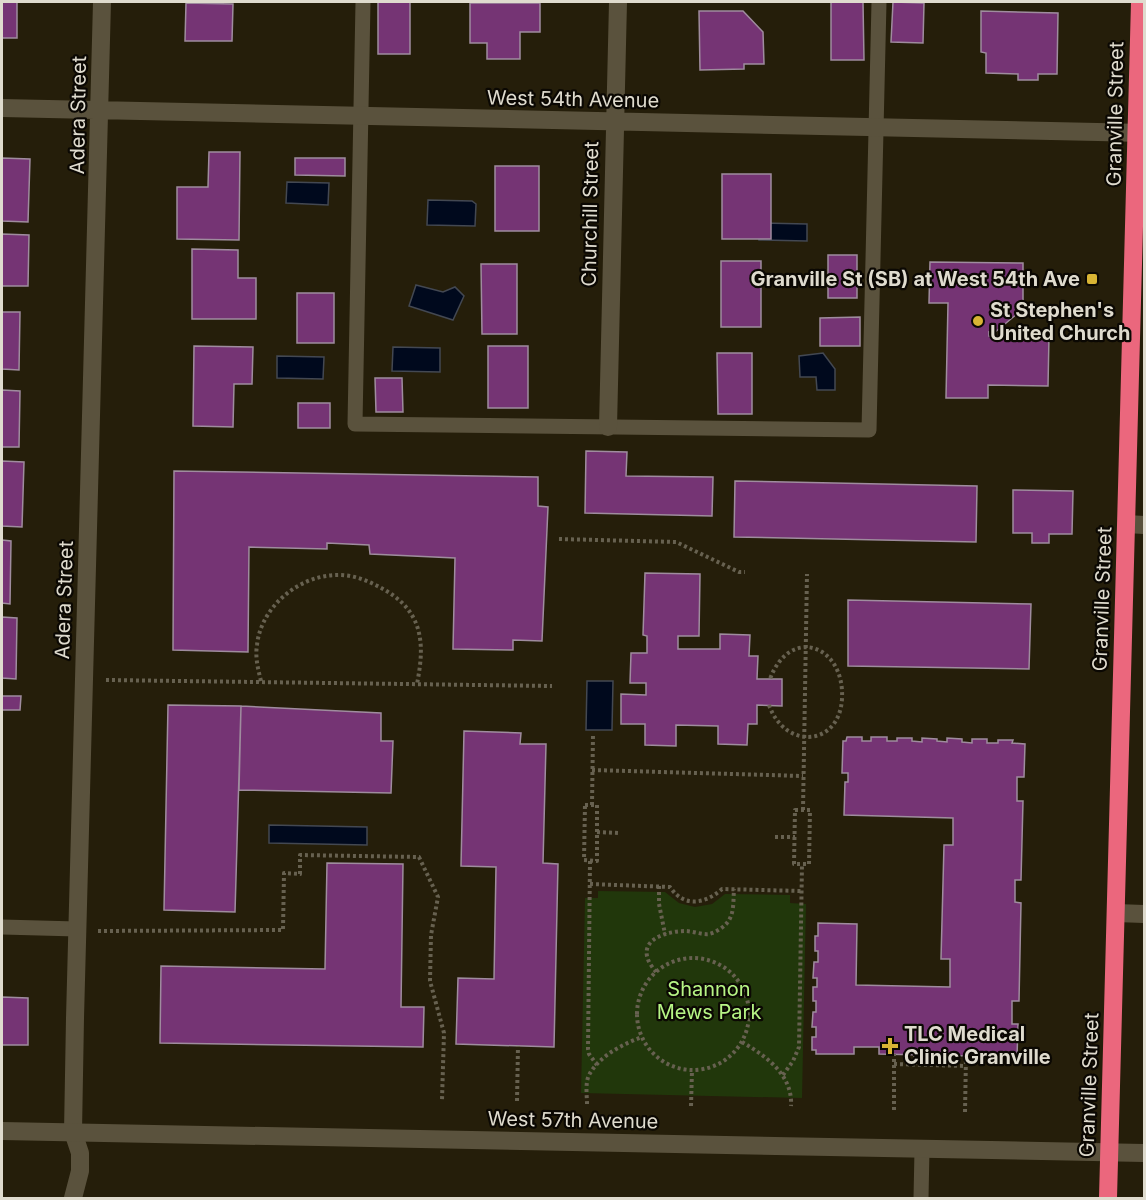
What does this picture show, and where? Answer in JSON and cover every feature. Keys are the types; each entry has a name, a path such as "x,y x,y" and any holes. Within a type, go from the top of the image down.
{"highway":[{"name":"Granville Street","path":"1108,1198 1116,914 1136,524 1141,133 1140,2"}],"street":[{"name":"Adera Street","path":"73,1198 79,1176 80,1153 73,1132 102,2"},
{"name":"Churchill Street","path":"608,427 618,2"},
{"name":"West 54th Avenue","path":"2,108 1141,133"},
{"path":"1116,914 1144,914"},
{"name":"West 57th Avenue","path":"2,1131 1144,1153"}],"lane":[{"path":"363,2 355,424 869,430 879,2"},
{"path":"2,927 77,929"},
{"path":"921,1198 922,1150"}],"path":[{"path":"559,539 676,542 740,572 745,572"},
{"path":"261,681 256,659 257,643 269,613 279,600 296,587 309,580 337,574 368,580 398,598 409,610 416,622 422,652 417,684"},
{"path":"803,810 807,574"},
{"path":"769,705 773,717 782,728 804,738 814,737 826,731 836,720 842,700 840,675 836,665 828,655 816,648 807,646 785,654 775,665 770,679"},
{"path":"84,680 552,686"},
{"path":"592,805 593,735"},
{"path":"592,770 803,776"},
{"path":"585,805 597,805 597,832 597,861 584,860 585,805"},
{"path":"795,810 803,810 810,810 809,864 794,864 795,810"},
{"path":"597,832 618,833"},
{"path":"775,837 795,837"},
{"path":"77,929 103,932 283,930 284,873 300,874 300,855 419,857 438,897 431,935 430,981 444,1033 442,1100"},
{"path":"590,861 588,1049 597,1065"},
{"path":"783,1075 793,1061 798,1047 802,864"},
{"path":"590,884 670,887 675,895 695,902 716,895 722,889 801,891"},
{"path":"659,886 658,903 665,934"},
{"path":"656,972 646,956 651,941 665,934 682,931 708,934 719,930 728,923 733,911 734,889"},
{"path":"695,957 724,966 734,974 742,985 748,1000 750,1015 748,1029 733,1054 705,1069 682,1070 661,1060 642,1037 638,1026 639,1000 647,982 656,972 667,964 695,957"},
{"path":"587,1104 588,1077 597,1065 621,1045 642,1037"},
{"path":"742,1042 762,1053 783,1075 791,1097 791,1106"},
{"path":"517,1101 518,1046"},
{"path":"894,1054 894,1110"},
{"path":"915,1055 915,1065"},
{"path":"966,1056 966,1112"},
{"path":"894,1064 966,1066"},
{"path":"691,1106 692,1070"}],"green space":[{"name":"Shannon Mews Park","path":"598,891 665,892 679,903 695,907 712,904 725,894 790,895 790,903 806,904 802,1098 581,1093 585,898 598,898"}],"water":[{"path":"287,182 329,183 328,205 286,203"},
{"path":"428,200 472,201 476,204 475,226 427,225"},
{"path":"760,223 807,224 807,241 759,240"},
{"path":"416,285 443,292 455,287 464,296 453,320 409,306"},
{"path":"393,347 440,348 440,372 392,371"},
{"path":"823,353 835,369 835,390 817,390 816,377 800,377 799,356"},
{"path":"277,356 324,357 323,379 277,378"},
{"path":"587,681 613,681 612,730 586,730"},
{"path":"269,825 367,827 367,845 269,843"}],"building":[{"path":"2,2 17,2 17,38 2,38"},
{"path":"378,2 410,2 410,54 378,54"},
{"path":"831,2 863,2 864,60 831,60"},
{"path":"893,2 924,3 923,43 891,42"},
{"path":"186,3 233,4 232,41 185,41"},
{"path":"470,3 540,3 540,32 520,32 520,59 487,59 487,43 470,43"},
{"path":"699,11 743,11 763,32 764,64 744,64 744,69 700,70"},
{"path":"981,11 1058,13 1057,74 1038,74 1038,80 1018,80 1018,74 986,73 986,53 981,52"},
{"path":"209,152 240,152 239,240 177,239 177,187 208,187"},
{"path":"2,158 30,159 28,222 2,221"},
{"path":"295,158 345,158 345,176 295,175"},
{"path":"495,166 539,166 539,231 495,231"},
{"path":"722,174 771,174 771,239 722,239"},
{"path":"2,234 29,235 28,286 2,286"},
{"path":"192,249 238,250 238,278 256,278 256,319 192,319"},
{"path":"828,255 857,255 857,298 828,298"},
{"path":"721,261 761,261 761,327 721,327"},
{"name":"St Stephen's United Church","path":"930,262 1023,263 1023,309 994,333 989,332 989,336 1049,337 1048,386 988,385 988,398 946,398 948,303 929,303"},
{"path":"481,264 517,264 517,334 482,334"},
{"path":"297,293 334,293 334,343 297,343"},
{"path":"2,312 20,312 19,370 2,369"},
{"path":"860,317 860,346 820,346 820,318"},
{"path":"194,346 253,347 252,384 234,384 233,427 193,426"},
{"path":"488,346 528,346 528,408 488,408"},
{"path":"717,353 752,353 752,414 718,414"},
{"path":"375,378 402,378 403,412 376,412"},
{"path":"2,390 20,391 19,447 2,447"},
{"path":"298,403 330,403 330,428 298,428"},
{"path":"586,451 627,452 626,476 713,477 712,516 585,513"},
{"path":"2,461 24,462 22,527 2,526"},
{"path":"174,471 538,477 538,506 548,507 542,641 513,640 513,650 453,649 455,558 370,554 369,545 327,543 327,549 249,547 248,652 173,650"},
{"path":"735,481 977,486 976,542 734,537"},
{"path":"1013,490 1073,491 1072,534 1049,534 1049,543 1032,543 1032,533 1013,533"},
{"path":"2,540 11,541 10,604 2,603"},
{"path":"645,573 700,574 699,636 678,636 678,649 720,649 720,634 750,635 749,656 758,656 757,679 782,679 782,706 757,705 757,724 748,724 747,745 718,744 718,726 676,725 676,746 645,745 645,724 621,724 621,694 646,695 646,683 630,683 631,653 647,653 647,636 643,635"},
{"path":"848,600 1031,604 1029,669 848,666"},
{"path":"2,617 17,618 16,679 2,678"},
{"path":"2,696 21,696 20,710 2,710"},
{"path":"168,705 241,706 235,912 164,910"},
{"path":"241,706 381,713 381,741 393,741 391,793 239,790"},
{"path":"464,731 521,733 520,744 546,744 543,863 558,864 554,1047 456,1044 458,978 494,979 496,867 461,866"},
{"path":"847,737 862,737 862,741 871,741 871,737 887,737 887,741 912,738 912,741 922,742 922,738 947,742 947,738 962,739 962,742 972,743 972,739 987,739 987,743 1013,740 1012,743 1025,744 1024,777 1017,777 1017,801 1023,801 1021,880 1015,880 1015,902 1021,903 1019,1001 1012,1001 1012,1024 1018,1024 1017,1057 879,1054 879,1047 854,1047 854,1054 816,1054 816,1050 812,1050 812,1037 816,1037 816,1027 812,1027 813,1012 816,1012 813,987 817,987 817,978 813,978 814,962 818,962 815,936 818,936 818,923 857,924 856,985 950,987 950,959 941,959 944,845 953,845 953,818 844,815 845,782 848,782 848,773 842,773 843,741 846,741"},
{"path":"327,863 403,864 401,1007 424,1007 423,1047 160,1043 161,966 325,969"},
{"path":"2,997 28,998 28,1045 2,1045"}],"place":[{"name":"Granville St (SB) at West 54th Ave","path":"1092,279"},
{"name":"St Stephen's United Church","path":"978,321"},
{"name":"TLC Medical Clinic Granville","path":"890,1046"}]}
